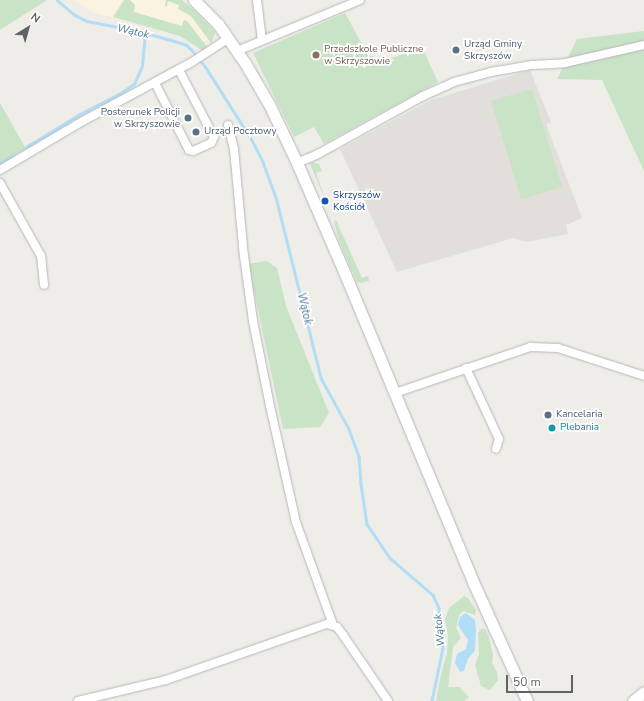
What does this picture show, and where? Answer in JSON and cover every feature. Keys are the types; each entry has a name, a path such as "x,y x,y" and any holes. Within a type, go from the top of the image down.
{"street":[{"path":"194,0 209,14 229,38 260,87 297,163 474,584 527,701"},
{"path":"257,0 262,39"},
{"path":"237,51 262,39 360,0"},
{"path":"0,170 83,121 179,70 229,38"},
{"path":"297,163 318,154 423,96 454,82 491,72 532,65 565,63 644,45"},
{"path":"155,83 189,150 193,151 211,142 214,137 179,70"},
{"path":"228,125 234,149 244,256 253,321 296,522 333,625 343,634 388,701"},
{"path":"0,183 41,256 44,285"},
{"path":"395,393 530,347 545,346 558,348 644,376"},
{"path":"466,368 498,438 496,449"},
{"path":"78,701 166,680 323,624 333,625"},
{"path":"633,701 644,692"}],"shaded area":[{"path":"74,0 177,0 186,5 210,37 198,47 180,35 92,12"},
{"path":"530,70 551,122 546,124 582,218 566,225 568,234 526,242 513,238 397,272 340,149 431,100"}],"green space":[{"path":"0,0 47,0 0,30"},
{"path":"124,0 130,0 135,5 134,12 182,26 184,20 187,21 208,48 203,51 180,36 113,17"},
{"path":"166,0 182,0 196,12 215,32 212,42 211,43 191,16 178,9 179,5 168,1 167,6 165,6"},
{"path":"345,13 368,55 387,60 422,47 438,82 324,144 314,127 294,137 253,53"},
{"path":"644,31 644,171 602,80 557,79 577,39"},
{"path":"532,89 562,187 521,199 491,101"},
{"path":"0,103 26,149 0,163"},
{"path":"312,162 319,164 322,171 316,173 327,204 310,164"},
{"path":"336,220 362,278 368,276 369,281 361,283 357,282 339,241 334,221"},
{"path":"267,261 277,268 286,306 329,413 320,427 283,429 254,291 244,276 242,265"},
{"path":"464,596 468,598 476,610 475,615 463,611 459,615 456,628 461,638 453,647 448,687 459,687 469,697 464,701 436,701 441,674 447,654 448,636 445,620 449,608"},
{"path":"482,628 486,630 489,638 493,655 492,663 497,672 498,680 490,690 481,686 475,665 479,654 478,633"}],"water":[{"path":"466,613 475,620 475,650 468,659 464,671 460,672 455,663 457,654 466,649 468,640 458,625 460,617"}],"waterway":[{"name":"Wątok","path":"57,0 75,15 87,21 139,31 185,44 205,66 252,140 263,162 276,197 321,378 349,429 359,456 361,484 367,524 390,558 433,595 439,608 443,648 432,701"},
{"path":"26,147 80,114 119,94 134,84 142,66 145,33"},
{"path":"0,163 14,155"}],"place":[{"name":"Urząd Gminy Skrzyszów","path":"456,50"},
{"name":"Przedszkole Publiczne w Skrzyszowie","path":"316,55"},
{"name":"Posterunek Policji w Skrzyszowie","path":"188,118"},
{"name":"Urząd Pocztowy","path":"196,132"},
{"name":"Skrzyszów Kościół","path":"325,201"},
{"name":"Kancelaria","path":"548,415"},
{"name":"Plebania","path":"552,428"}]}
